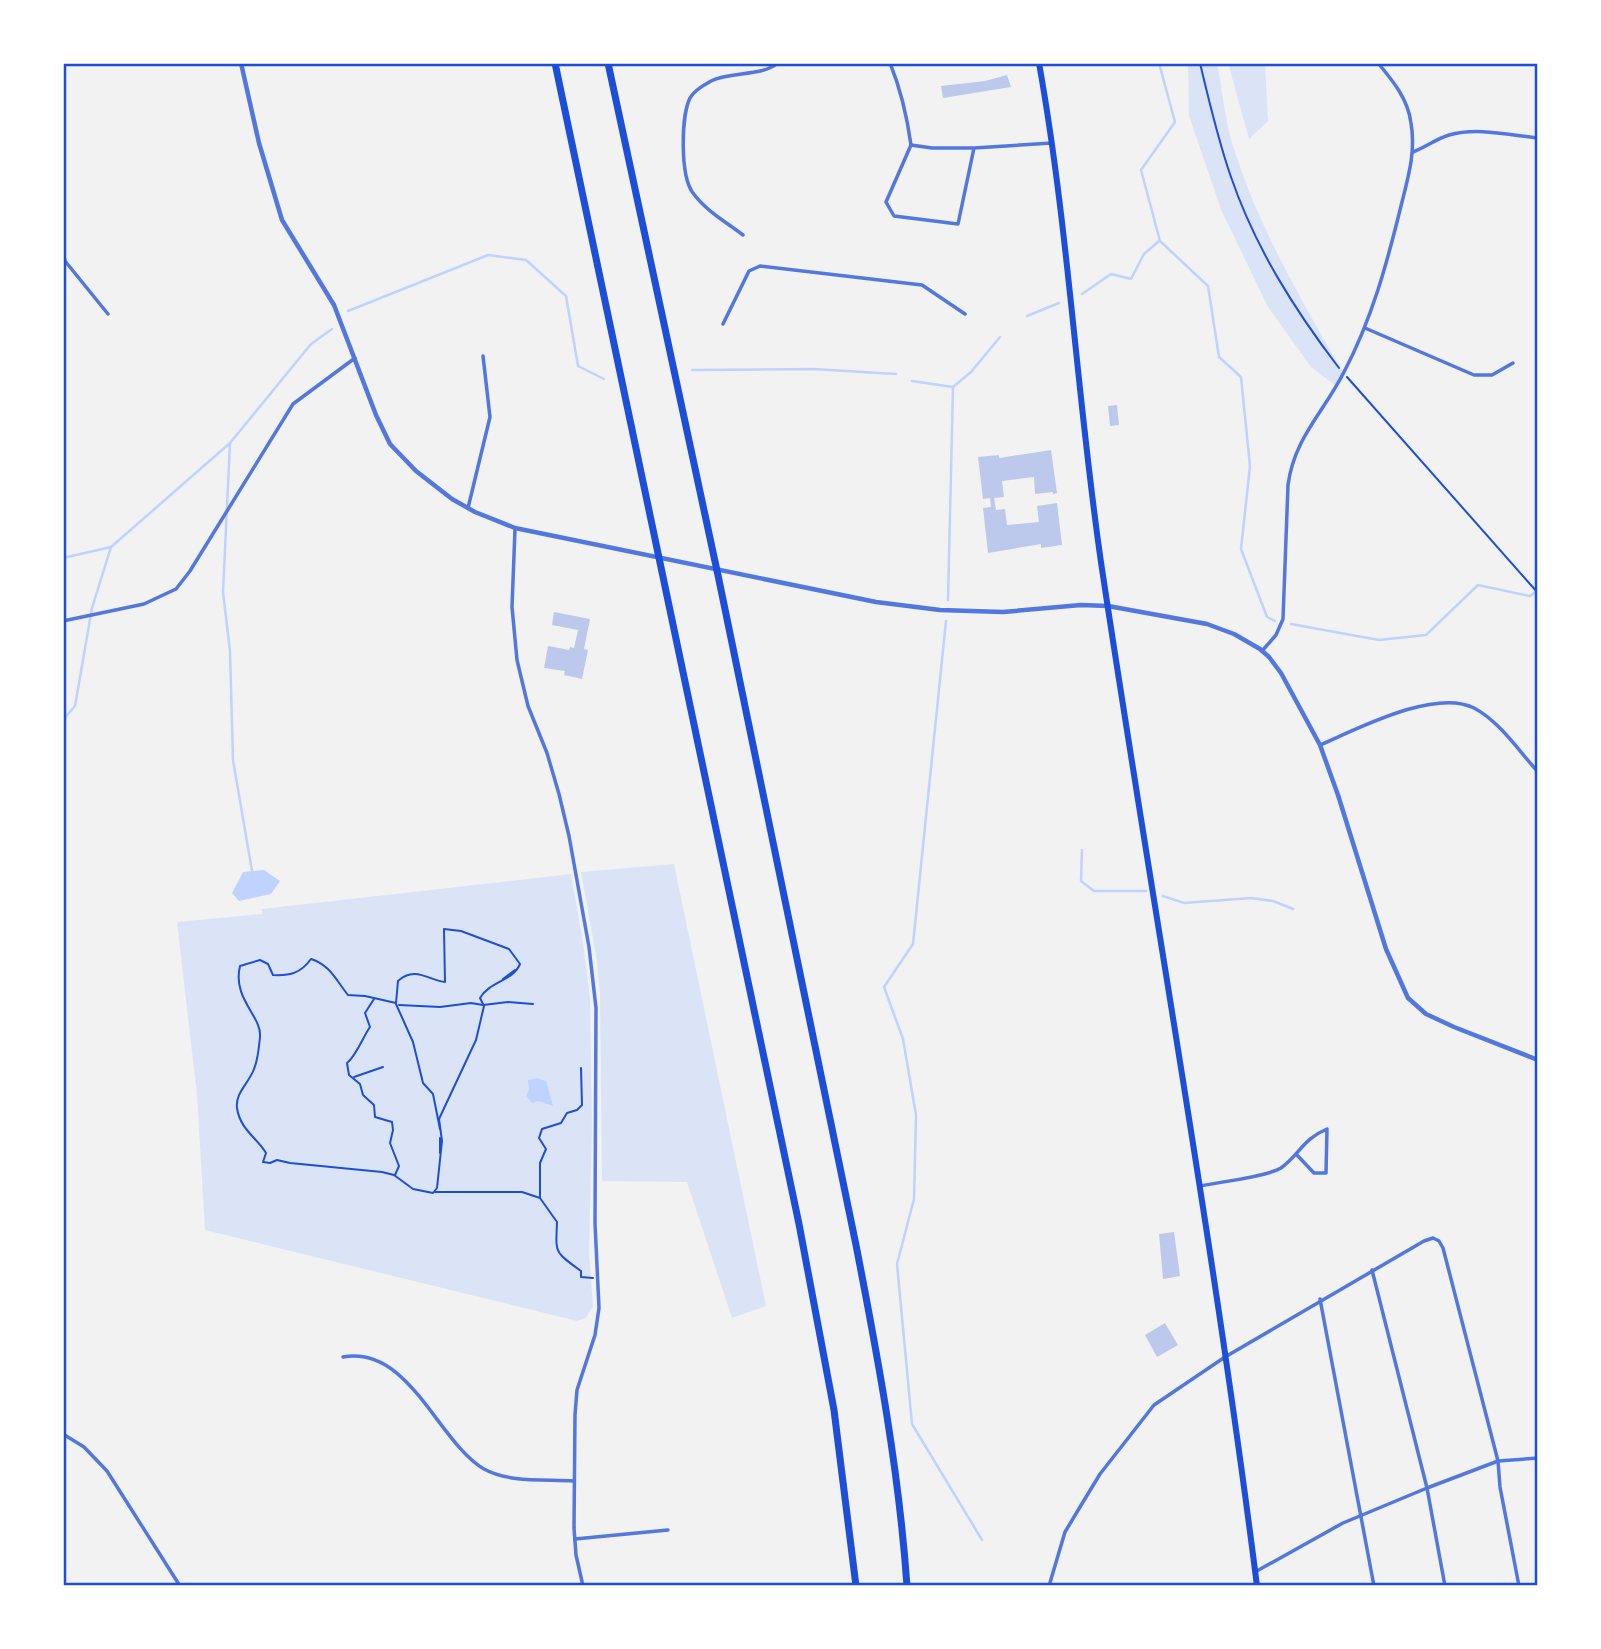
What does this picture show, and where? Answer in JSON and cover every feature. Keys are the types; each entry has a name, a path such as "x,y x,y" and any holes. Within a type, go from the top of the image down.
{"highway":[{"path":"555,63 813,1291 834,1409 856,1586"},
{"path":"608,63 719,580 856,1245 876,1347 891,1447 907,1586"}],"main road":[{"path":"1038,63 1052,143 1108,606 1200,1186 1257,1586"}],"street":[{"path":"241,63 259,143 282,220 329,295 382,427 396,451 428,482 468,508 515,528 835,595 940,610 1003,612 1081,605 1108,606 1207,624 1234,634 1262,651 1281,673 1320,745 1386,949 1408,998 1426,1014 1538,1060"},
{"path":"743,235 707,208 691,191 684,149 686,109 691,95 713,80 775,66 778,63"},
{"path":"890,63 907,117 911,145 886,202 894,216 958,225 974,148"},
{"path":"1262,651 1276,635 1283,619 1289,485 1294,454 1344,373 1364,328 1389,256 1413,152 1407,106 1378,63"},
{"path":"1413,152 1442,137 1459,133 1480,132 1538,138"},
{"path":"911,145 974,148 1052,143"},
{"path":"63,251 65,261 108,314"},
{"path":"723,324 749,271 760,265 922,285 965,314"},
{"path":"1364,328 1474,375 1492,375 1513,363"},
{"path":"468,508 490,417 483,356"},
{"path":"63,621 144,604 176,589 190,571 293,404 355,358"},
{"path":"515,528 512,607 517,660 528,706 547,753 562,805 579,882 594,981 595,1223 599,1308 597,1327 576,1396 575,1539 583,1586"},
{"path":"1320,745 1385,718 1423,706 1449,702 1471,706 1486,715 1538,772"},
{"path":"1200,1186 1277,1170 1296,1154 1312,1135 1326,1129 1326,1173 1314,1173 1296,1154"},
{"path":"1049,1586 1065,1532 1100,1474 1154,1405 1225,1357 1320,1299 1429,1238 1437,1239 1442,1244 1498,1461 1500,1487 1519,1586"},
{"path":"1372,1270 1427,1488 1446,1586"},
{"path":"1320,1299 1374,1586"},
{"path":"343,1357 369,1357 393,1371 415,1391 465,1453 486,1470 505,1476 574,1482"},
{"path":"63,1434 84,1447 107,1471 180,1586"},
{"path":"1255,1572 1361,1515 1427,1488 1498,1461 1538,1458"},
{"path":"575,1539 668,1530"}],"path":[{"path":"1200,63 1212,116 1231,178 1255,235 1294,305 1339,368"},
{"path":"1348,378 1538,593"},
{"path":"444,929 461,931 509,949 520,964 517,970 504,980 486,988 480,998 484,1006 476,1040 439,1119 441,1152 437,1188 431,1192 413,1188 394,1175 382,1172 277,1160 263,1162 266,1153 259,1142 245,1130 237,1106 239,1094 256,1066 260,1037 259,1028 241,991 238,975 240,965 260,960 268,964 273,975 286,975 304,969 311,959 330,970 348,995 396,1003 398,981 405,975 425,974 440,983 445,982 444,929"},
{"path":"431,1192 436,1188 440,1133 433,1094 423,1083 414,1042 396,1004 399,982 405,976 425,975 441,983 446,982 445,930 453,929 509,949 519,964 517,969 502,980 485,988 479,998 483,1006"},
{"path":"533,1004 508,1002 483,1006 471,1003 440,1007 404,1006 348,996 330,970 311,959 304,970 286,976 273,975 268,965 260,960 240,965 240,988 260,1029 261,1037 256,1066 246,1087 239,1094 237,1106 246,1130 260,1142 266,1153 264,1162 270,1163 277,1159 395,1175 414,1189 431,1192 522,1192 540,1198"},
{"path":"375,999 365,1013 370,1027 347,1063 349,1075 360,1084 363,1096 374,1105 375,1117 392,1122 390,1143 400,1166 395,1175"},
{"path":"353,1077 383,1067"},
{"path":"581,1068 582,1105 567,1113 561,1123 542,1129 539,1138 546,1149 540,1163 540,1198 557,1222 555,1245 560,1254 581,1271 582,1277 598,1278"}],"shaded area":[{"path":"1188,63 1217,63 1229,130 1245,181 1284,266 1344,374 1336,386 1311,367 1268,307 1222,212 1189,116"},
{"path":"1228,63 1265,63 1268,121 1249,139"},
{"path":"674,864 766,1306 732,1318 687,1182 602,1181 600,995 597,961 581,872"},
{"path":"571,874 590,998 592,1129 589,1252 593,1306 586,1318 577,1321 205,1230 197,1095 177,922 262,914 262,909"}],"water":[{"path":"264,870 280,881 271,894 239,901 232,893 243,872"},
{"path":"537,1078 546,1081 553,1106 538,1101 532,1103 526,1096 529,1090 528,1080"}],"building":[{"path":"1007,75 1011,87 943,98 941,86 985,81"},
{"path":"1117,405 1119,425 1110,426 1108,406"},
{"path":"1051,450 1057,493 1035,494 1034,477 1002,481 1004,497 994,498 996,510 1005,509 1007,525 1039,522 1037,506 1057,503 1062,545 1041,548 1041,544 988,553 983,508 991,507 990,498 983,499 978,457 999,455 999,458"},
{"path":"554,612 590,619 584,649 588,650 582,679 564,675 565,671 544,668 548,646 569,650 570,647 574,648 578,630 552,625"},
{"path":"1174,1232 1180,1276 1163,1279 1159,1234"},
{"path":"1165,1323 1178,1345 1157,1357 1145,1335"}],"waterway":[{"path":"1159,63 1175,122 1141,170 1160,241 1208,286 1219,357 1241,377 1250,466 1241,549 1267,617 1275,621"},
{"path":"1082,294 1111,274 1131,279 1144,254 1159,241"},
{"path":"348,311 488,255 526,260 566,296 578,366 604,379"},
{"path":"1027,316 1059,303"},
{"path":"63,558 111,547 230,443 311,344 332,329"},
{"path":"912,381 953,387 971,372 1000,337"},
{"path":"692,370 813,369 896,374"},
{"path":"948,600 953,387"},
{"path":"230,443 223,592 230,651 233,760 252,871"},
{"path":"63,720 75,706 92,608 111,547"},
{"path":"1291,624 1379,640 1426,635 1478,585 1530,596 1538,590"},
{"path":"946,621 913,944 884,987 903,1039 916,1115 914,1199 897,1264 912,1424 982,1540"},
{"path":"1082,850 1081,881 1094,891 1146,891"},
{"path":"1163,896 1184,903 1251,898 1273,901 1293,909"}]}
